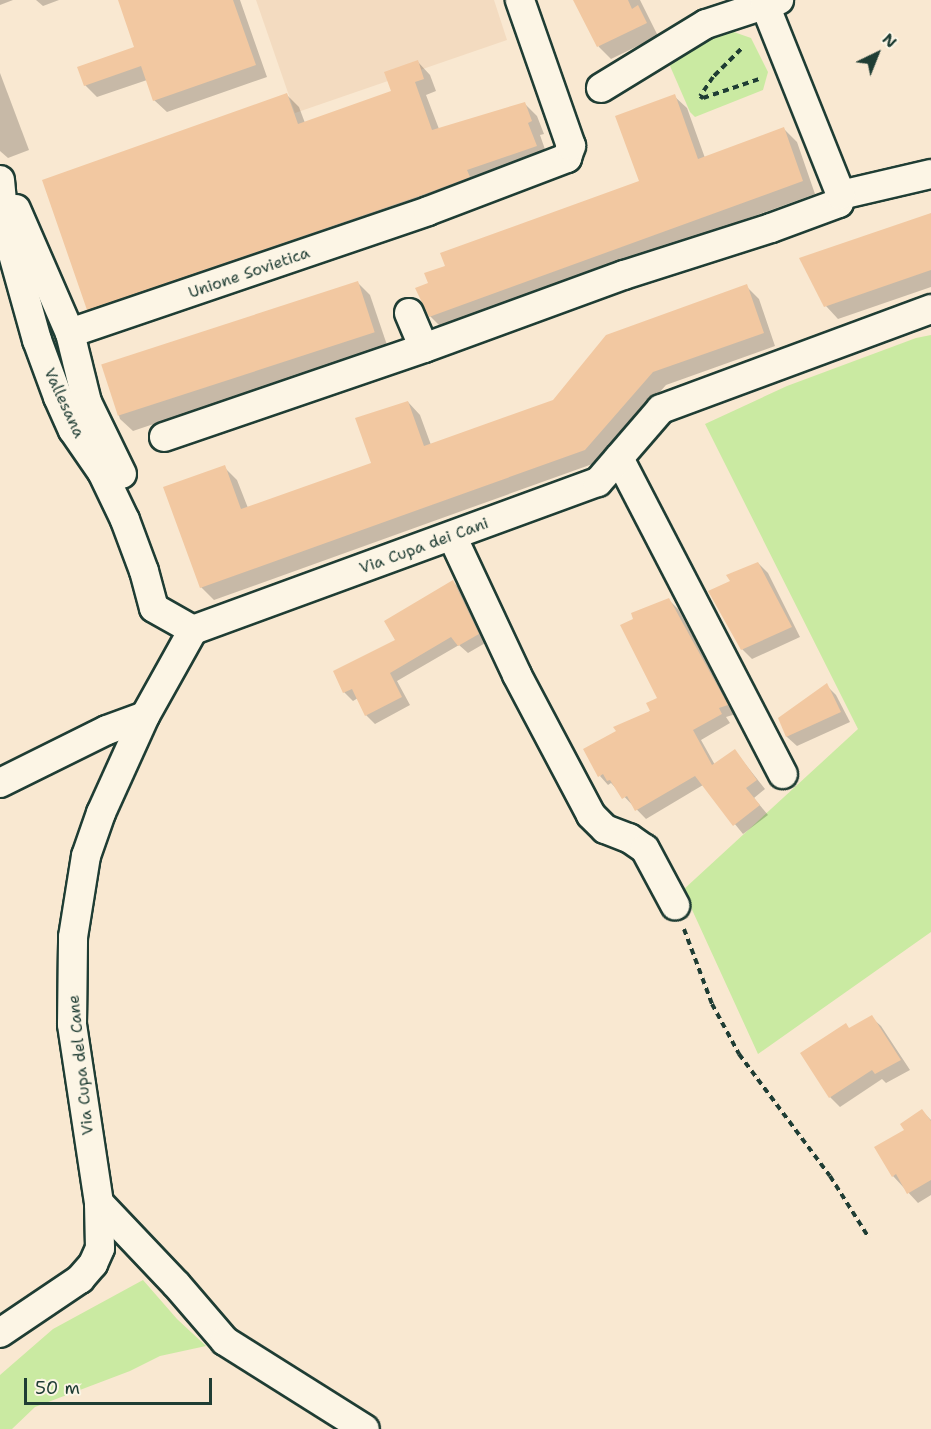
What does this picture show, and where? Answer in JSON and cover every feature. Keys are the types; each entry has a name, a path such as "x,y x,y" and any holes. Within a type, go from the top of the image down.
{"street":[{"name":"Unione Sovietica","path":"70,333 428,211 567,158 571,146 520,0"},
{"path":"164,437 424,348 624,275 771,228 839,203 841,195 772,2 706,24 601,88"},
{"path":"0,172 70,333 87,402 127,483 166,593 179,617 193,630"},
{"path":"841,195 931,174"},
{"name":"Vallesana","path":"0,180 4,222 37,340 58,397 73,430 102,472 120,511 144,571 154,608 193,630"},
{"name":"Via Cupa dei Cani","path":"193,630 598,482 661,409 931,309"},
{"path":"409,313 424,348"},
{"path":"618,458 783,774"},
{"path":"452,536 517,675 591,815 605,829 629,838 645,849 675,905"},
{"name":"Via Cupa del Cane","path":"0,1333 80,1279 93,1264 100,1248 99,1203 72,1024 73,937 86,856 101,813 145,716 193,630"},
{"path":"0,783 106,730 145,716"},
{"path":"99,1203 176,1284 225,1341 365,1429"}],"path":[{"path":"741,50 713,77 700,96 703,98 762,78"},
{"path":"675,905 712,1004 739,1054 831,1176 869,1238"}],"shaded area":[{"path":"256,0 494,0 507,40 295,113"}],"green space":[{"path":"728,30 751,38 768,72 763,90 695,117 690,112 667,59"},
{"path":"931,335 931,932 758,1054 683,890 858,729 705,424 787,386 916,338"},
{"path":"143,1280 177,1319 206,1346 160,1356 130,1371 35,1407 12,1429 0,1429 0,1375 53,1329"}],"building":[{"path":"118,0 233,0 256,65 153,101 141,66 84,86 77,67 134,47"},
{"path":"573,0 628,0 632,9 638,5 647,23 597,47"},
{"path":"418,60 424,79 415,82 432,130 525,102 532,121 528,123 537,146 467,170 470,177 422,195 87,310 42,180 287,93 298,124 391,91 384,72"},
{"path":"675,94 698,159 784,127 803,181 429,317 415,288 428,283 424,273 445,266 440,253 639,181 615,116"},
{"path":"931,213 931,270 824,307 799,258"},
{"path":"358,281 375,332 118,416 101,364"},
{"path":"747,284 764,333 653,372 585,450 200,588 163,487 225,465 241,509 371,463 355,418 408,401 424,446 553,400 606,335"},
{"path":"758,562 792,627 741,650 708,591 730,581 726,575"},
{"path":"453,580 479,634 458,646 451,637 390,673 402,697 365,716 352,689 343,693 333,671 395,640 384,621"},
{"path":"669,598 728,705 719,708 722,714 693,730 712,765 735,749 757,780 746,788 760,805 733,826 695,776 635,811 627,796 622,799 610,780 607,781 603,774 598,777 583,749 616,731 613,727 650,711 646,703 657,698 620,625 633,619 631,613"},
{"path":"827,683 841,712 786,737 778,718"},
{"path":"872,1015 901,1060 875,1074 872,1070 829,1098 800,1053 846,1023 849,1028"},
{"path":"922,1109 931,1121 931,1180 907,1194 896,1174 892,1177 874,1147 904,1130 900,1124"}]}
